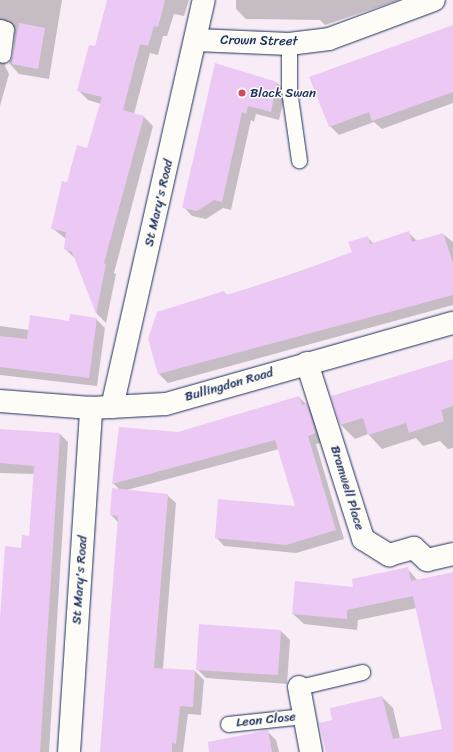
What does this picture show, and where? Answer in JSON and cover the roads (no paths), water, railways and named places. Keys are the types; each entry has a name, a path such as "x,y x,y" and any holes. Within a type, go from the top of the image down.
{"street":[{"name":"St Mary's Road","path":"112,407 204,0"},
{"name":"Crown Street","path":"196,40 289,44 329,39 434,0"},
{"name":"Bullingdon Road","path":"0,400 91,408 166,404 453,323"},
{"name":"Bramwell Place","path":"307,363 363,539 388,555 414,548 427,560 453,554"},
{"name":"St Mary's Road","path":"70,752 91,408"},
{"name":"Leon Close","path":"299,687 311,752"}],"lane":[{"path":"0,27 6,29 3,55"},
{"path":"289,44 289,90 299,160"},
{"name":"Leon Close","path":"299,687 362,672"},
{"name":"Leon Close","path":"228,724 304,716"}],"place":[{"name":"Black Swan","path":"242,93"}]}
